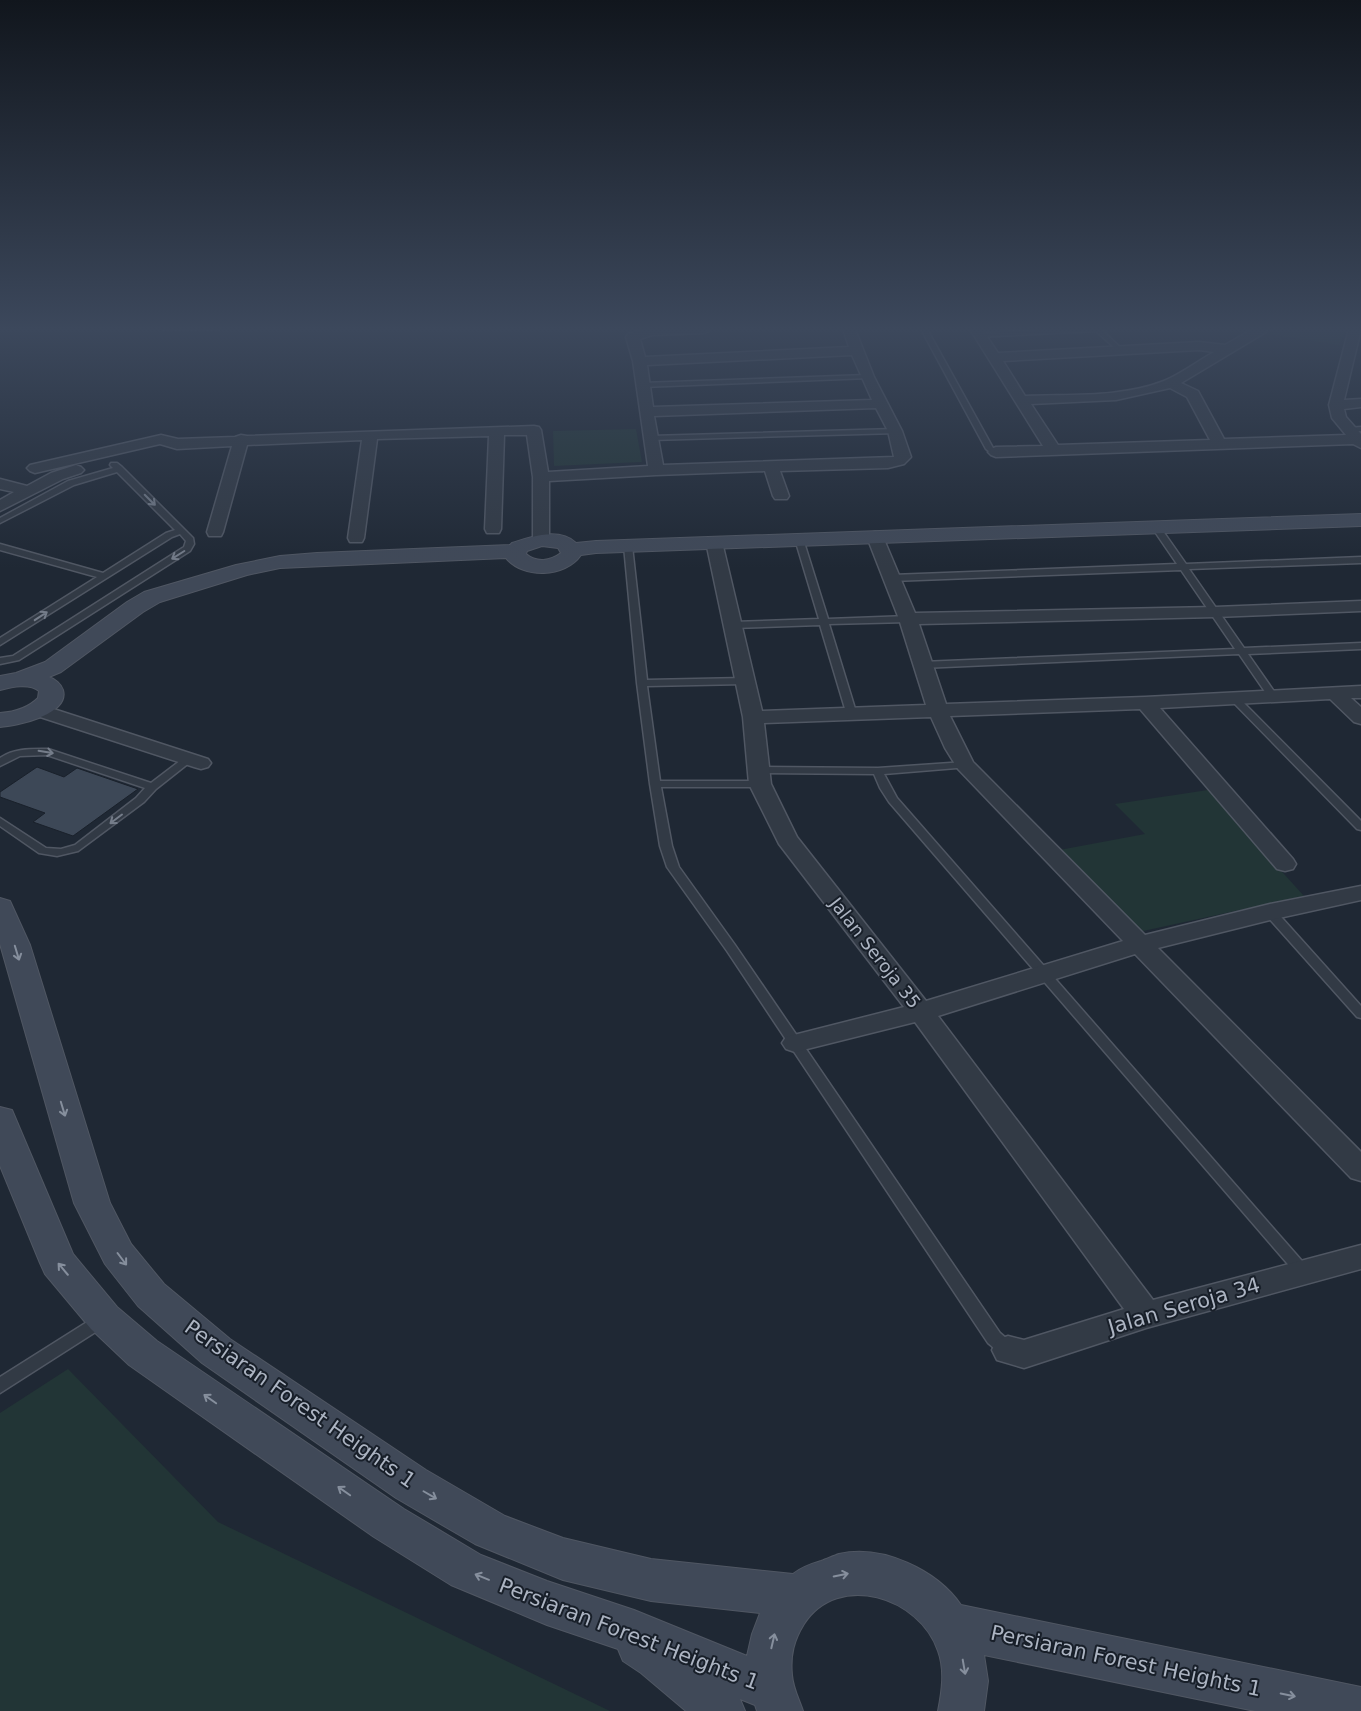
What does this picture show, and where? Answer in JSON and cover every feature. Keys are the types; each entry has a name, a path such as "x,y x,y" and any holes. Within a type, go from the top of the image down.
{"street":[{"path":"646,409 656,470"},
{"path":"646,412 739,409"},
{"path":"541,477 656,470 888,463 899,461 903,456 884,409"},
{"path":"1027,409 1053,450"},
{"path":"1201,409 1219,443"},
{"path":"1337,409 1339,418 1357,435"},
{"path":"35,468 161,439 177,444 241,439 534,430 541,477 540,540"},
{"path":"493,529 497,431"},
{"path":"356,538 370,434"},
{"path":"996,452 1357,435"},
{"path":"215,532 241,439"},
{"path":"0,506 70,472 91,466 116,467"},
{"path":"772,467 781,496"},
{"path":"0,484 29,491"},
{"path":"516,555 524,544 540,540 564,543 571,550 714,542 1361,520"},
{"path":"875,537 908,619 936,709 953,746 965,765 1361,1170"},
{"name":"Jalan Seroja 35","path":"714,542 753,717 759,777 787,839 921,1012 1146,1315"},
{"path":"10,681 53,667 135,607 152,597 242,569 280,562 317,559 516,555 529,565 547,566 568,558 571,550"},
{"path":"48,686 161,606 198,592 250,577 290,570 516,555"},
{"path":"908,619 1215,612 1361,606"},
{"path":"0,720 17,718 38,710 50,698 51,691 48,686 32,680 10,681"},
{"path":"753,717 1144,703 1361,692"},
{"path":"1334,693 1361,718"},
{"path":"1144,703 1285,864"},
{"path":"38,710 195,761"},
{"path":"795,1042 921,1012 1140,944 1270,912 1360,895"},
{"name":"Persiaran Forest Heights 1","path":"0,907 15,945 92,1203 118,1254 151,1295 216,1351 411,1484 490,1530 563,1559 651,1580 798,1596"},
{"name":"Persiaran Forest Heights 1","path":"0,1119 6,1139 58,1262 104,1318 143,1353 389,1523 466,1570 547,1603 634,1632 776,1700"},
{"name":"Jalan Seroja 34","path":"1008,1350 1024,1354 1146,1315 1361,1257"},
{"path":"776,1700 769,1663 772,1638 783,1615 798,1596 818,1582 841,1574 865,1573 890,1578 914,1589 933,1604 949,1624 960,1648 966,1673 964,1698 960,1711"},
{"path":"603,1621 658,1657 722,1711"},
{"name":"Persiaran Forest Heights 1","path":"949,1624 1361,1710"}],"lane":[{"path":"968,409 990,449 996,452"},
{"path":"651,438 895,432"},
{"path":"0,521 71,483 116,467 190,540 187,549 16,658 0,661"},
{"path":"1155,526 1273,696"},
{"path":"0,642 168,535 181,530"},
{"path":"799,539 851,712"},
{"path":"628,546 642,683 655,784 666,846 673,867 795,1042 994,1338 1008,1350"},
{"path":"0,547 104,576"},
{"path":"892,578 1361,560"},
{"path":"732,625 908,619"},
{"path":"922,665 1243,653 1361,646"},
{"path":"642,683 745,681"},
{"path":"1234,698 1361,827"},
{"path":"0,763 10,756 19,753 48,752 152,787"},
{"path":"0,821 43,851 70,850 79,847 140,800 152,787 195,761"},
{"path":"655,784 965,765"},
{"path":"878,770 885,788 893,800 1304,1273"},
{"path":"1270,912 1361,1014"},
{"path":"0,1386 104,1318"}],"shaded area":[{"path":"636,429 642,462 554,466 553,431"},
{"path":"1208,790 1304,896 1134,933 1054,851 1145,834 1115,804"},
{"path":"68,1369 218,1522 610,1711 0,1711 0,1413"}],"building":[{"path":"37,767 64,777 77,768 138,789 73,836 33,822 45,813 0,797 0,792"}]}
